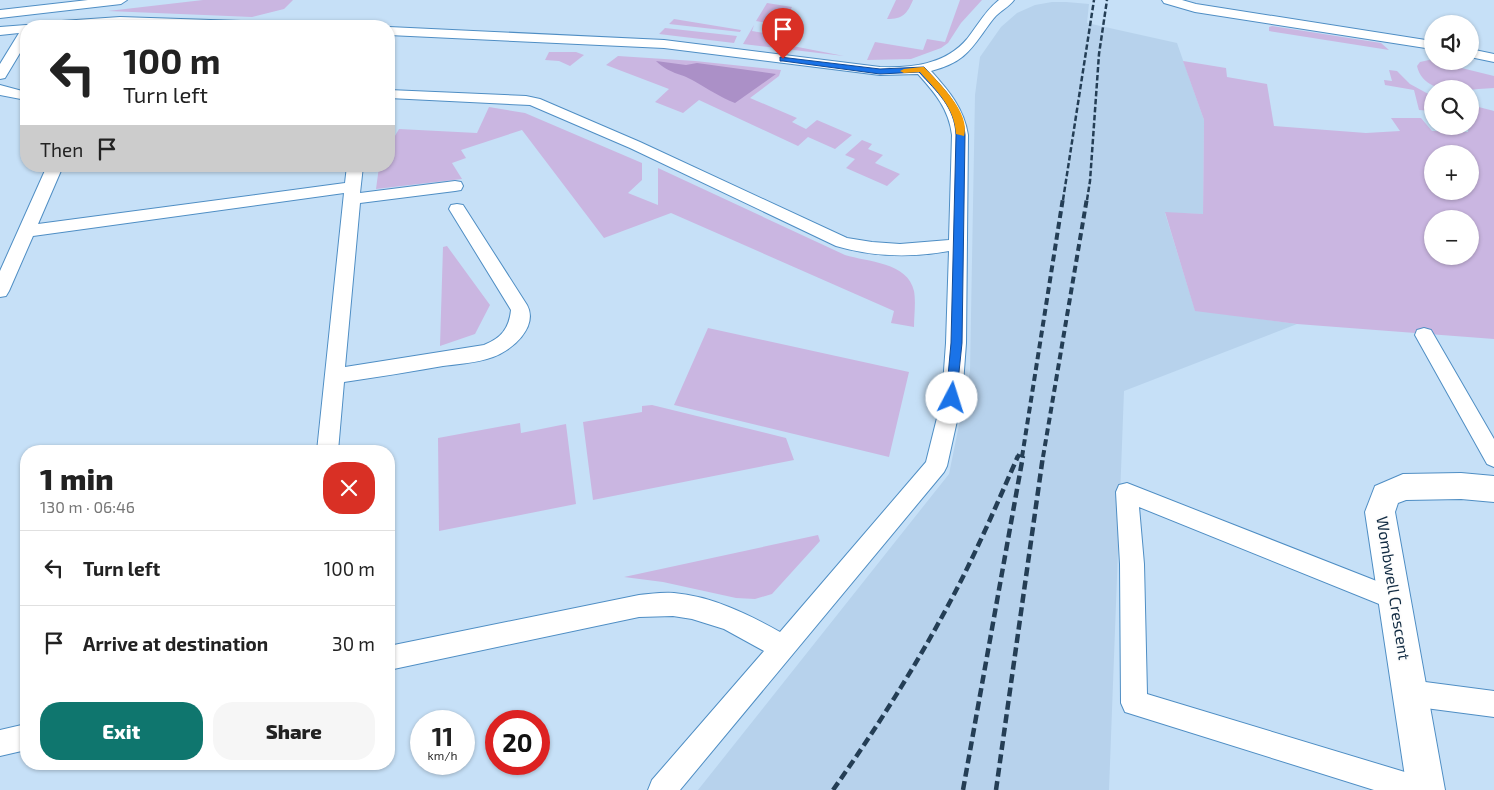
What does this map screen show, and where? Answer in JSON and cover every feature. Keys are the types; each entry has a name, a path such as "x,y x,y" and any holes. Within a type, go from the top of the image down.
{"street":[{"name":"Wombwell Crescent","path":"1426,790 1380,512 1386,495 1403,487 1460,486 1494,490"}],"lane":[{"path":"0,14 121,0"},
{"path":"395,32 664,44 880,71 922,69 936,65 963,51 996,7 1008,0"},
{"path":"1168,0 1196,8 1424,44"},
{"path":"0,31 20,29"},
{"path":"0,75 20,43"},
{"path":"1479,55 1494,58"},
{"path":"662,790 936,466 952,398 956,343 960,121 946,97 922,69"},
{"path":"0,89 8,93 20,95"},
{"path":"395,98 526,100 535,102 842,242 861,248 908,251 959,244"},
{"path":"0,291 52,172"},
{"path":"328,445 355,172"},
{"path":"27,231 353,193 455,186"},
{"path":"334,376 487,352 509,340 520,321 520,310 457,209"},
{"path":"1424,335 1494,458"},
{"path":"1394,599 1126,492 1132,564 1134,703 1418,790"},
{"path":"395,657 638,606 676,604 719,616 762,634 782,648"},
{"path":"1410,693 1494,704"},
{"path":"0,743 20,738"}],"shaded area":[{"path":"203,0 293,0 284,9 252,17 108,11"},
{"path":"896,0 913,0 904,15 887,19"},
{"path":"960,0 982,0 961,23 948,43 941,48 911,59 867,60 875,42 923,50 927,39 945,42"},
{"path":"1052,2 1089,4 1087,23 1177,43 1204,120 1203,214 1165,213 1195,310 1297,324 1124,391 1109,790 698,790 949,474 970,371 975,95 980,57 1001,27 1017,13 1035,5"},
{"path":"767,3 792,7 781,26 756,21"},
{"path":"674,19 741,30 740,32 669,24"},
{"path":"754,25 752,31 776,35 772,42 844,56 743,44"},
{"path":"1269,27 1381,43 1389,50 1269,31"},
{"path":"665,28 737,36 734,43 659,34"},
{"path":"549,52 576,52 584,55 570,66 559,61 545,60"},
{"path":"618,56 695,61 781,70 779,76 750,98 797,118 792,122 806,129 817,120 852,135 835,149 808,137 798,146 699,100 683,113 655,102 669,89 606,65"},
{"path":"656,61 686,65 697,63 776,74 735,103 689,78 666,69"},
{"path":"1183,61 1226,68 1227,77 1267,84 1274,126 1366,133 1400,131 1391,118 1421,118 1424,122 1424,135 1479,135 1479,107 1494,111 1494,339 1297,324 1195,311 1165,212 1203,214 1204,120"},
{"path":"1424,61 1424,70 1470,70 1494,76 1494,88 1479,89 1479,80 1426,80 1421,76 1417,66 1420,62"},
{"path":"1389,70 1397,71 1410,84 1424,92 1424,110 1419,110 1414,90 1385,85 1384,80 1392,81"},
{"path":"489,107 525,113 642,163 642,180 628,193 658,205 658,168 845,255 886,265 904,274 910,281 914,291 914,327 891,323 894,311 671,213 604,238 522,130 461,150 466,158 452,163 462,179 376,189 378,172 395,172 395,136 399,129 477,133"},
{"path":"862,140 872,144 868,149 883,155 875,163 900,174 887,186 846,168 855,159 845,155"},
{"path":"447,246 490,305 475,334 440,346 443,247"},
{"path":"708,328 909,372 889,457 674,405"},
{"path":"652,405 786,438 794,460 593,500 583,422 642,412 642,406"},
{"path":"520,423 521,433 566,424 576,504 439,531 438,438"},
{"path":"818,535 820,541 772,594 755,599 736,598 663,582 624,577"}],"railway":[{"path":"1063,200 1094,0"},
{"path":"1087,200 1099,54 1107,0"},
{"path":"1022,457 1063,198"},
{"path":"1043,457 1087,198"},
{"path":"833,790 895,697 938,625 978,546 1018,456"},
{"path":"963,790 1023,456"},
{"path":"996,790 1043,456"}],"slow traffic":[{"path":"904,71 922,69 946,97 954,110 960,121 960,134"}],"route":[{"path":"783,59 890,72 922,69 946,97 960,121 959,244 952,398"}]}
